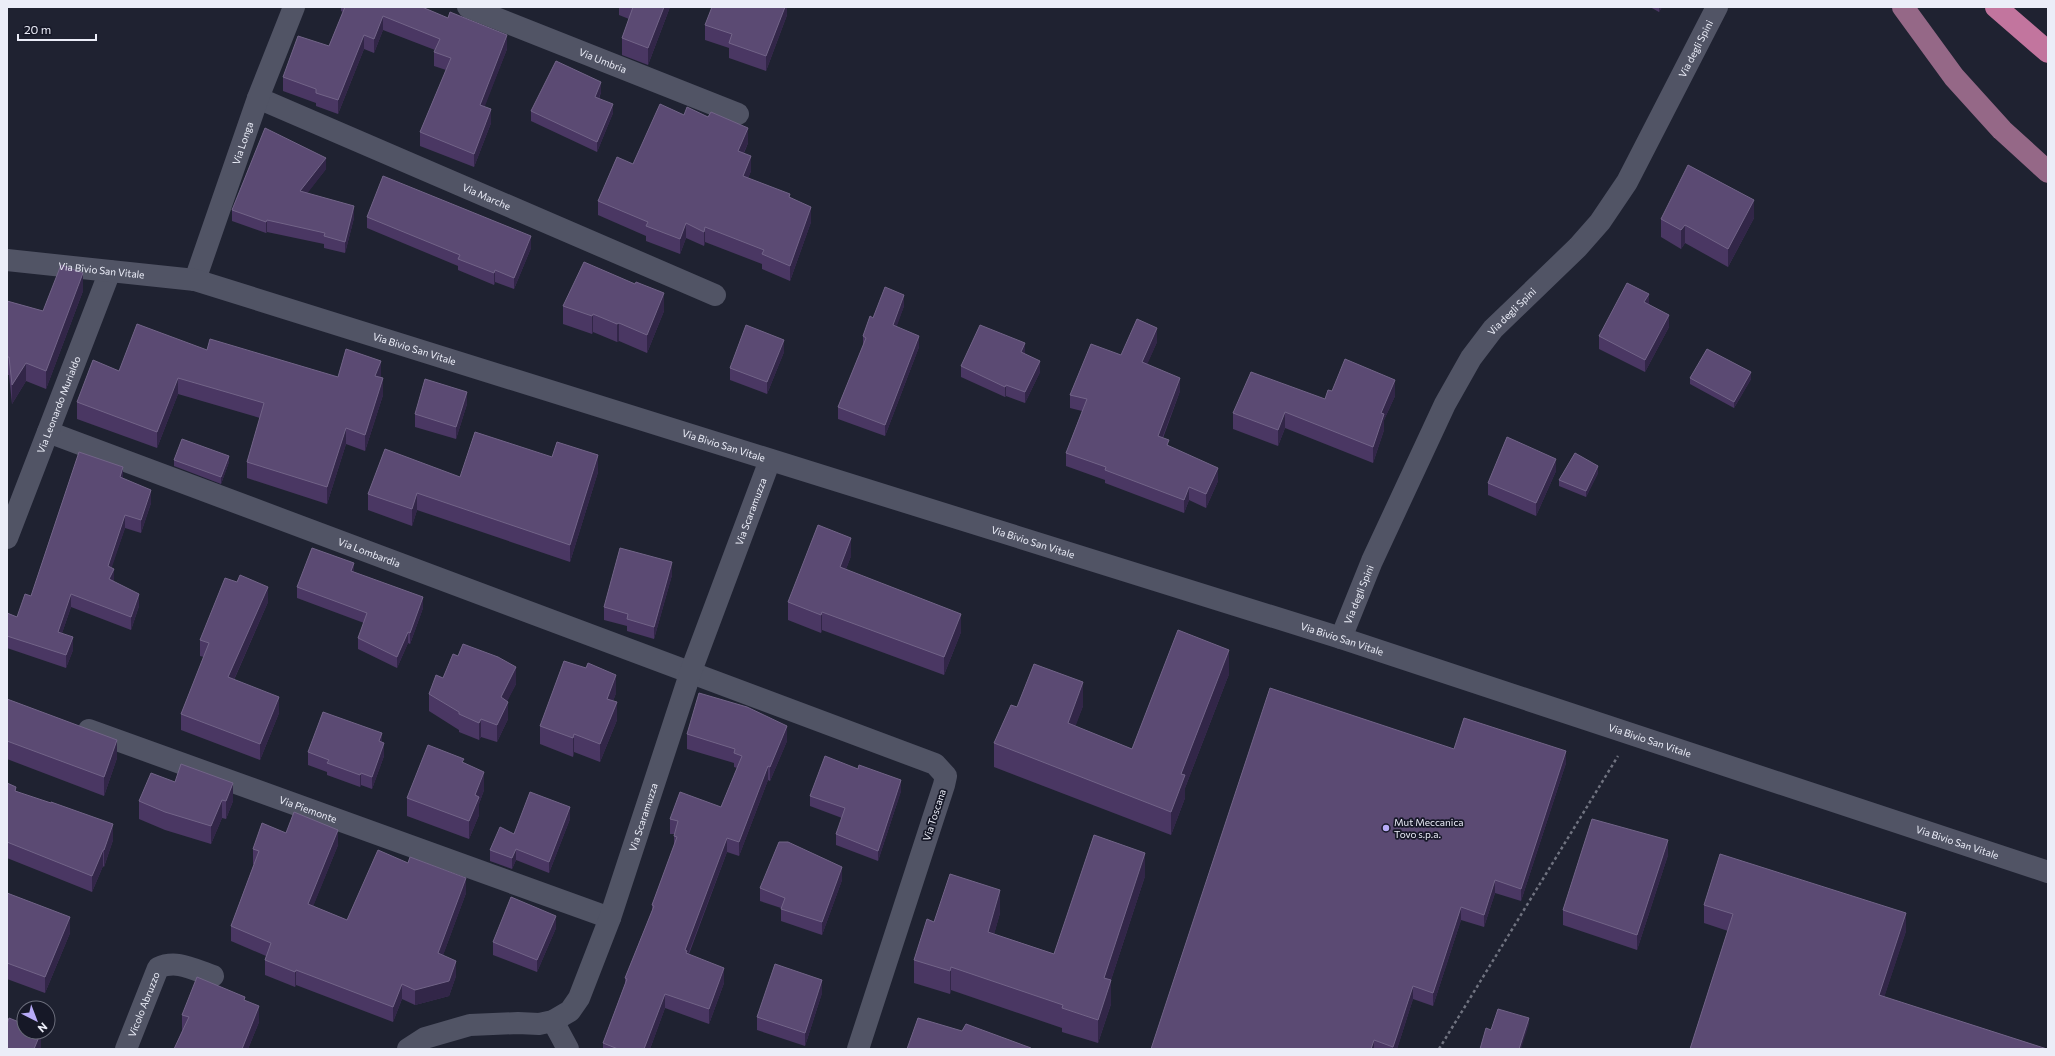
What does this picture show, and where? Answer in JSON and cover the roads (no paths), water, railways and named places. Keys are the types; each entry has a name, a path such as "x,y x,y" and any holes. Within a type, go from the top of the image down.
{"highway":[{"path":"1996,7 2048,52"}],"main road":[{"path":"1903,7 1954,77 2002,130 2048,172"}],"street":[{"name":"Via Longa","path":"195,280 258,98 294,7"},
{"name":"Via Umbria","path":"468,7 738,114"},
{"name":"Via degli Spini","path":"1341,638 1372,561 1445,404 1471,358 1493,329 1578,247 1600,222 1627,182 1717,7"},
{"name":"Via Marche","path":"258,98 715,294"},
{"name":"Via Bivio San Vitale","path":"7,260 195,280 1341,638 2048,872"},
{"name":"Via Leonardo Murialdo","path":"7,538 110,271"},
{"name":"Via Lombardia","path":"48,432 691,671"},
{"name":"Via Scaramuzza","path":"408,1049 425,1038 470,1025 518,1023 539,1024 553,1021 570,1011 579,998 610,918 691,671 770,460"},
{"name":"Via Toscana","path":"691,671 935,764 946,776 858,1049"},
{"name":"Via Piemonte","path":"66,722 610,918"},
{"name":"Vicolo Abruzzo","path":"126,1049 158,968 166,964 177,963 213,976"},
{"path":"553,1021 568,1049"}],"place":[{"name":"Mut Meccanica Tovo s.p.a.","path":"1386,828"}]}
